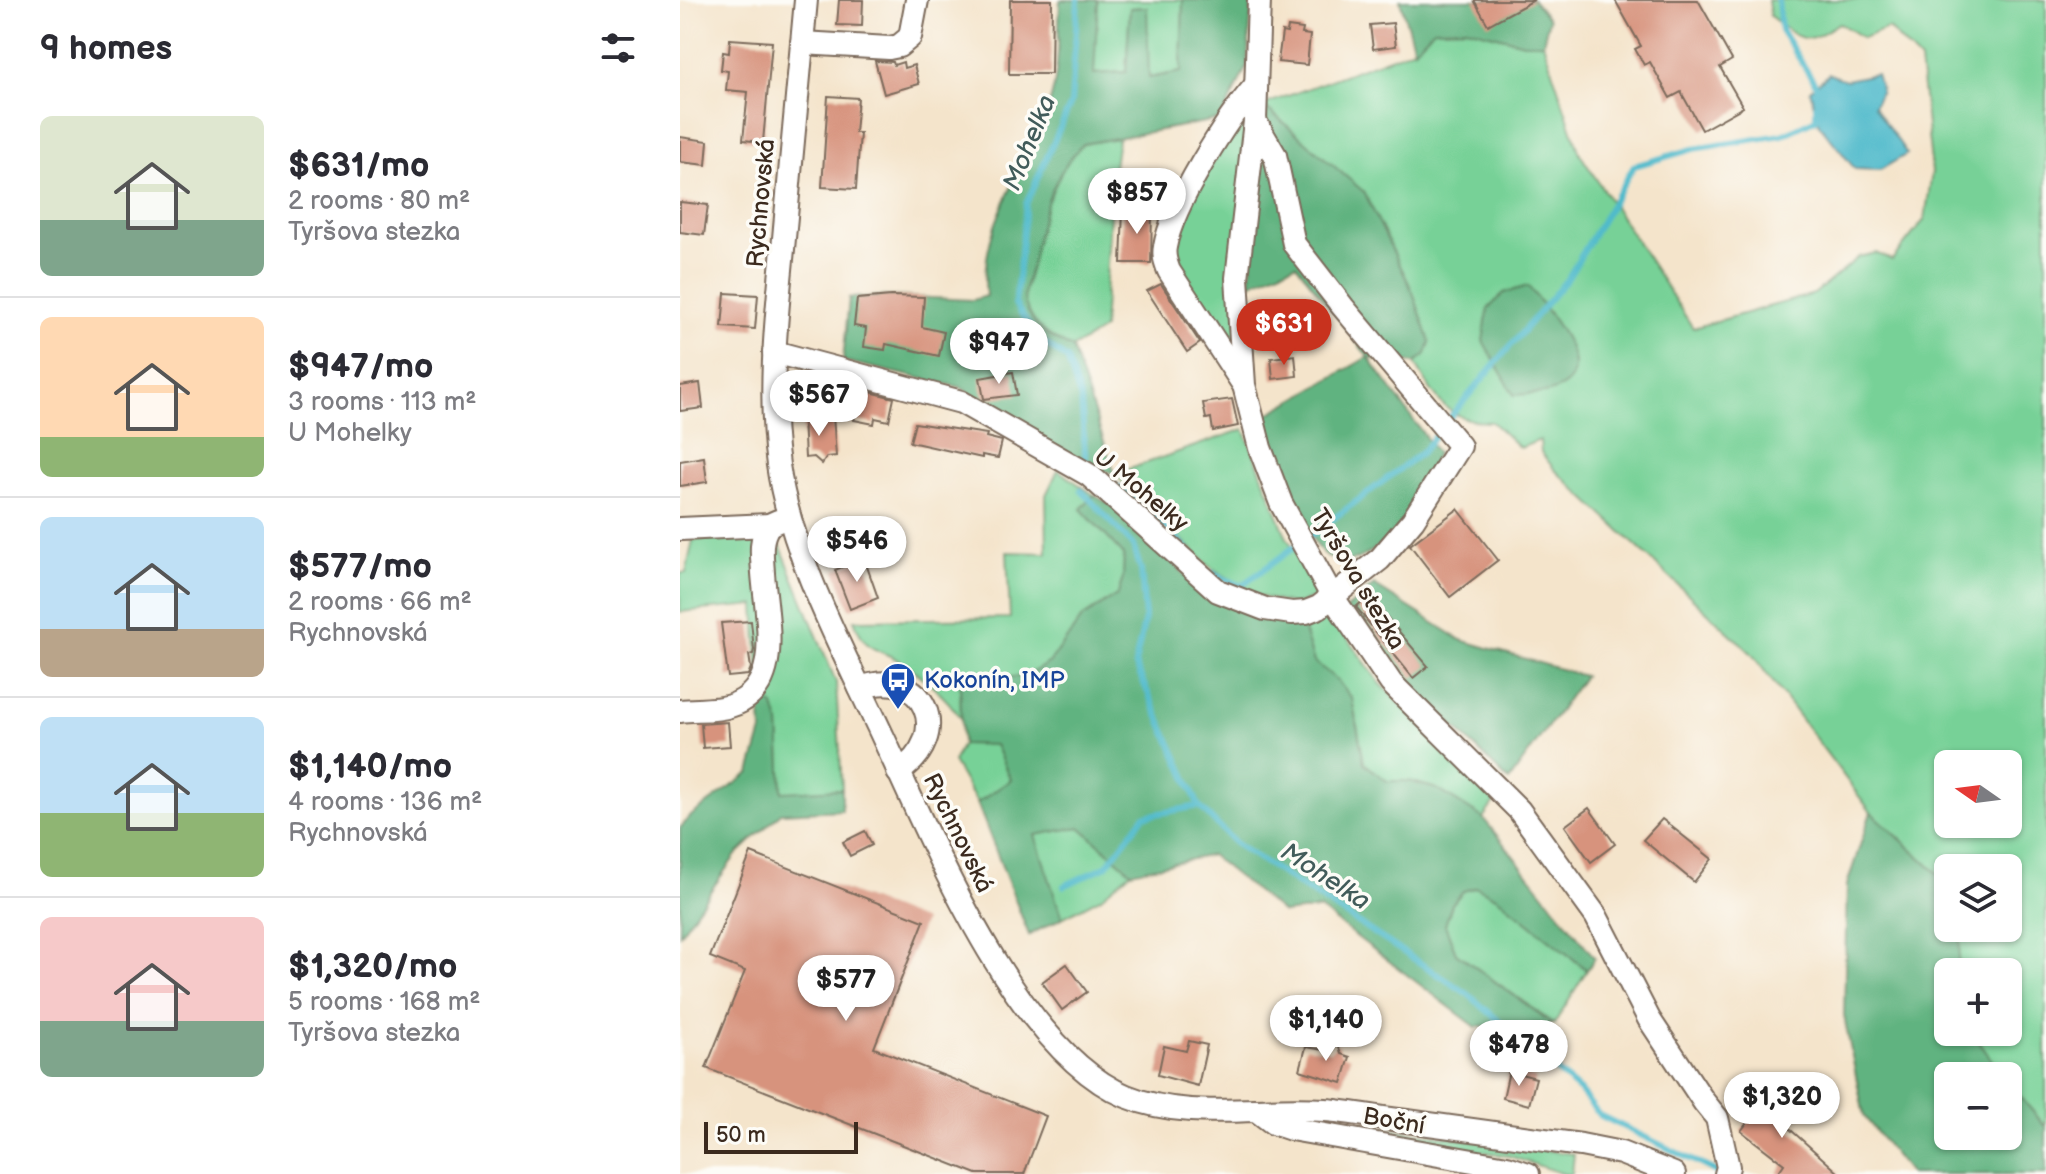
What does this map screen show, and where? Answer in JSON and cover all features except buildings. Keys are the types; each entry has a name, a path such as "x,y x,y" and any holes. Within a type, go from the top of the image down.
{"street":[{"name":"Rychnovská","path":"806,0 774,352 778,466 790,517 834,633 973,923 996,964 1026,1007 1084,1070 1111,1089 1147,1103 1198,1111 1326,1110 1581,1145 1621,1153 1674,1174"},
{"path":"802,43 899,46 910,37 917,0"},
{"name":"Tyršova stezka","path":"1259,0 1255,121 1237,278 1244,385 1260,448 1281,503 1332,596 1391,683 1519,810 1596,916 1649,1019 1717,1118 1727,1171"},
{"path":"1244,385 1169,271 1164,258 1173,219 1240,103 1256,85"},
{"name":"U Mohelky","path":"774,352 961,402 1089,475 1218,591 1265,609 1292,613 1319,607 1380,559 1413,520 1460,446 1294,244 1275,155 1255,121"},
{"path":"680,529 769,525 790,517"},
{"path":"680,711 727,707 743,701 760,685 765,675 768,653 762,542 769,525"},
{"path":"860,688 894,683 914,691 922,700 929,724 925,744 910,765 898,772"},
{"name":"Boční","path":"1256,1110 1273,1123 1291,1129 1507,1167 1528,1174"}],"green space":[{"path":"1060,0 1098,0 1094,74 1126,72 1130,8 1147,7 1149,78 1181,72 1183,0 1252,0 1247,66 1221,119 1083,144 1062,171 1042,217 1024,295 1025,303 1043,331 1072,348 1115,474 1071,459 960,387 843,361 849,298 891,296 973,300 986,296 989,245 1006,198 1040,128 1053,92"},
{"path":"1098,0 1183,0 1181,72 1148,78 1146,7 1130,8 1126,72 1093,74"},
{"path":"1400,0 1533,0 1549,19 1543,43 1524,43 1467,28 1434,29 1414,49"},
{"path":"1768,0 2046,0 2044,1125 2022,1099 2022,1062 1993,1062 1982,1046 2022,1046 2022,958 1959,958 1960,942 2022,942 2022,854 1934,854 1934,870 1871,812 1751,653 1555,470 1541,452 1540,440 1520,448 1492,422 1464,418 1444,406 1415,363 1426,354 1430,342 1412,290 1364,192 1263,105 1414,49 1434,29 1467,28 1524,43 1543,43 1580,154 1693,328 1814,294 1859,257 1876,253 1892,260 1925,219 1932,172 1920,61 1888,28 1863,38 1839,23 1810,38 1796,36 1770,16"},
{"path":"1263,105 1364,192 1412,290 1430,342 1426,354 1415,363 1369,358 1437,453 1413,504 1397,528 1382,544 1353,560 1332,559 1321,551 1311,536 1291,495 1265,416 1368,357 1296,264 1250,284"},
{"path":"1247,106 1235,358 1172,264 1185,210"},
{"path":"1118,138 1112,182 1103,329 1072,348 1047,337 1034,322 1023,300 1042,213 1067,160 1083,144"},
{"path":"1528,286 1568,344 1574,360 1573,374 1564,386 1545,393 1514,395 1483,341 1488,309 1504,293"},
{"path":"1244,429 1287,538 1322,591 1319,596 1295,605 1258,596 1209,566 1115,474"},
{"path":"1058,470 1094,495 1081,509 1124,555 1123,578 1118,594 1082,618 1050,662 1026,676 960,681 961,718 921,676 895,658 868,645 854,620 1010,618 1007,552 1047,553 1046,495"},
{"path":"1094,495 1114,507 1197,586 1301,621 1314,662 1336,679 1352,699 1364,763 1387,781 1409,781 1437,789 1483,818 1595,958 1587,970 1498,898 1477,887 1463,891 1452,904 1445,925 1456,953 1553,1024 1476,1027 1320,909 1283,913 1211,855 1131,872 1080,827 1035,835 1062,918 1029,935 977,803 1011,780 995,745 962,744 960,681 1026,676 1050,662 1082,618 1118,594 1123,578 1124,555 1081,509"},
{"path":"776,535 836,682 842,789 782,793 779,723 760,697 755,605 680,612 680,573 686,573 693,540"},
{"path":"1374,585 1461,640 1584,676 1509,781 1412,685 1346,609"},
{"path":"1332,617 1380,683 1495,801 1483,818 1437,789 1409,781 1387,781 1364,763 1352,699 1336,679 1314,662 1301,621"},
{"path":"760,697 774,706 779,723 782,792 842,789 842,810 781,813 736,855 680,934 680,828 692,815 750,773 762,731"},
{"path":"962,744 995,744 1011,780 977,803 953,762"},
{"path":"1871,812 1934,870 1934,942 1960,942 1959,958 1934,958 1934,1046 1982,1046 1993,1062 1934,1062 1934,1150 2022,1150 2022,1099 2046,1124 2046,1174 1910,1174 1864,1116 1844,1016 1847,885"},
{"path":"1080,827 1131,872 1100,898 1062,918 1034,835"},
{"path":"1477,887 1498,898 1587,970 1554,1024 1456,953 1445,925 1452,904 1462,891"},
{"path":"1318,1119 1574,1154 1572,1174 1509,1156 1317,1126"}],"water":[{"path":"1829,74 1846,80 1876,74 1881,91 1874,106 1907,154 1880,170 1855,169 1819,124 1810,90"}],"waterway":[{"name":"Mohelka","path":"1078,0 1071,103 1026,204 1015,304 1037,338 1067,359 1081,400 1086,465"},
{"path":"1778,0 1781,30 1816,85 1816,90"},
{"path":"1447,421 1568,278 1634,166 1693,149 1782,135 1816,119 1816,105"},
{"path":"1309,537 1421,453 1440,430"},
{"path":"1115,485 1142,502 1187,549"},
{"name":"Mohelka","path":"1081,490 1133,545 1141,570 1145,618 1135,664 1199,806 1236,844 1468,994 1580,1091 1599,1115 1721,1174"},
{"path":"1212,573 1241,586 1297,545"},
{"path":"1064,886 1106,866 1144,816 1199,806"}],"place":[{"name":"Kokonín, IMP","path":"898,711"}]}
